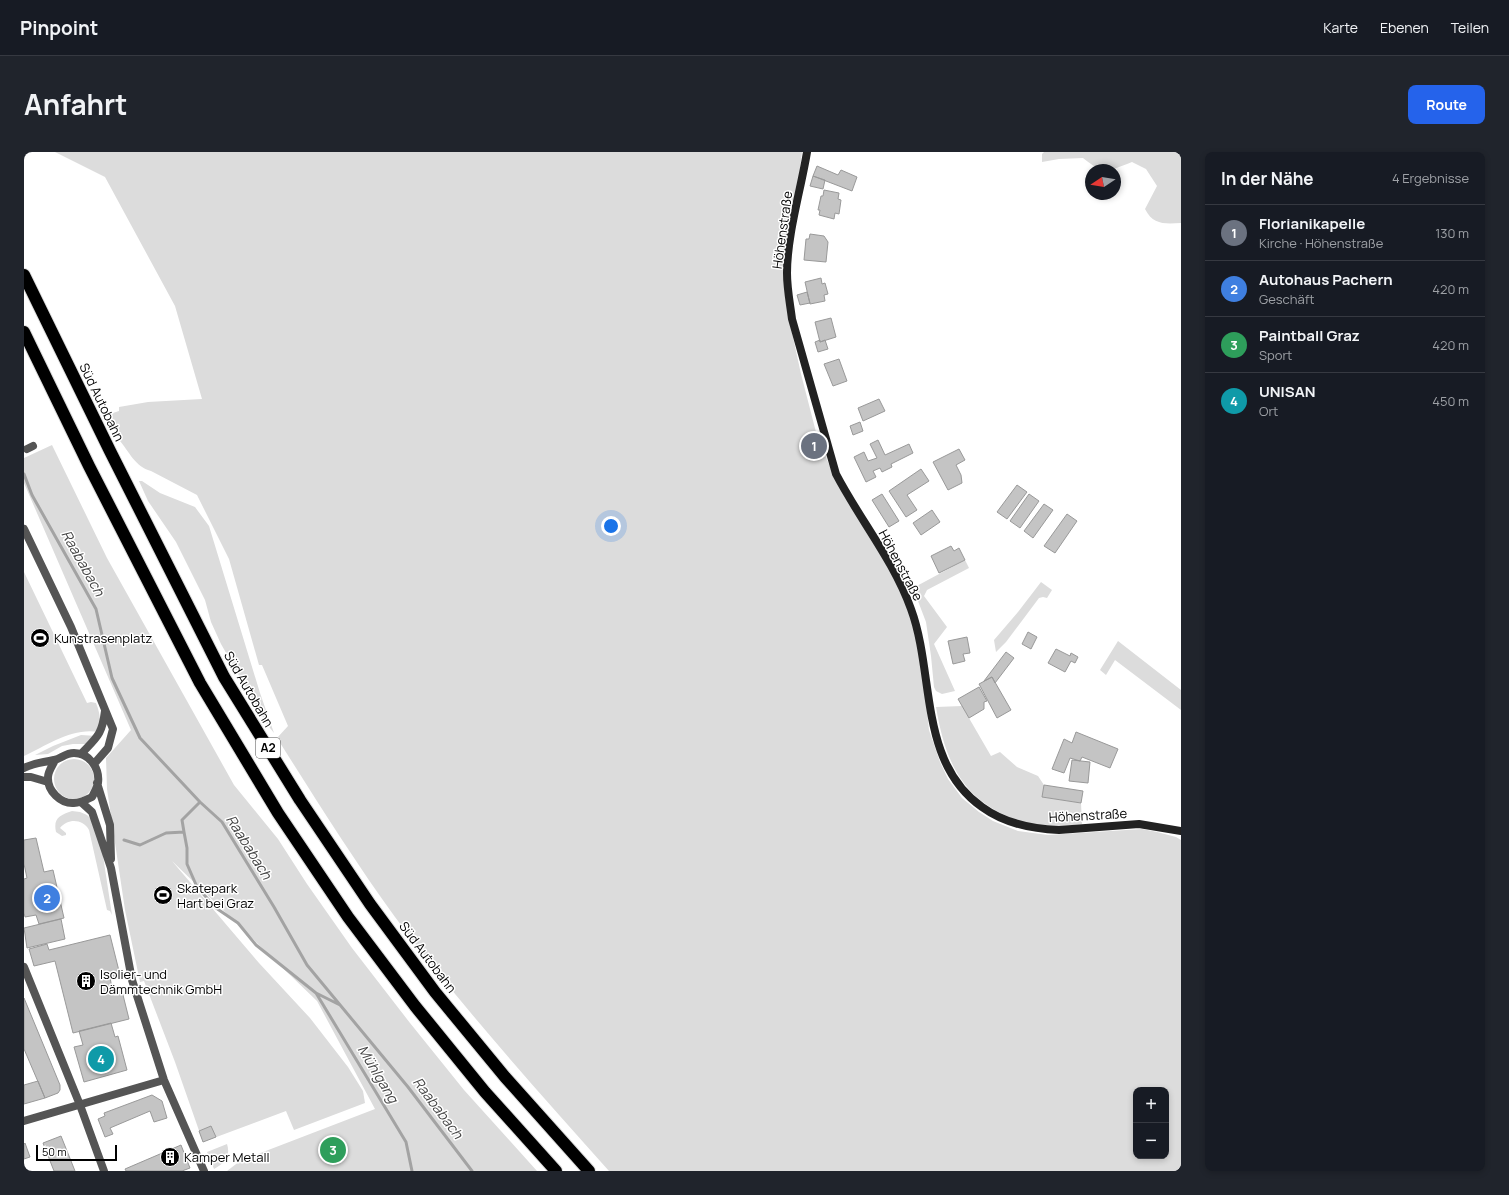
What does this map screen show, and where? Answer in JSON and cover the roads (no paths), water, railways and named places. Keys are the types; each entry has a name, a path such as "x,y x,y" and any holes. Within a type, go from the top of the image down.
{"highway":[{"name":"Süd Autobahn","path":"24,275 110,451 224,678 300,800 370,904 435,992 505,1077 589,1171"},
{"name":"A2","path":"24,332 89,466 200,683 278,813 348,917 415,1006 485,1092 556,1171"}],"street":[{"name":"Höhenstraße","path":"807,152 791,236 787,272 788,295 792,319 836,474 896,576 912,611 922,652 935,734 952,777 982,808 999,818 1023,826 1046,830 1059,830 1139,824 1181,831"},
{"path":"24,529 71,627 106,708 113,729 108,748 94,764"},
{"path":"81,754 99,735 104,721 106,708"},
{"path":"24,768 34,763 55,760 63,755 74,753 81,754 89,758 94,764 98,774 98,783 110,825 111,868"},
{"path":"55,760 48,776 48,782 57,798 72,803 81,802 92,797 98,783"},
{"path":"24,777 31,777 48,782"},
{"path":"81,802 92,812 111,868 132,980 164,1080 204,1171"},
{"path":"24,967 80,1105 104,1171"},
{"path":"24,1121 164,1080"}],"waterway":[{"name":"Raababach","path":"24,474 32,495 96,609 112,678 140,738 200,802 222,822 274,907 307,965 408,1087 472,1171"},
{"path":"124,840 140,845 166,833 184,832 182,820 200,802"},
{"path":"184,832 187,848 187,864 197,887 216,908 238,923 256,945 316,993 340,1005"},
{"name":"Mühlgang","path":"316,993 406,1142 412,1171"}],"place":[{"name":"Florianikapelle","path":"814,446"},
{"name":"Kunstrasenplatz","path":"40,638"},
{"name":"Skatepark Hart bei Graz","path":"163,895"},
{"name":"Autohaus Pachern","path":"47,898"},
{"name":"Isolier- und Dämmtechnik GmbH","path":"86,981"},
{"name":"UNISAN","path":"101,1059"},
{"name":"Paintball Graz","path":"333,1150"},
{"name":"Kamper Metall","path":"170,1157"}]}
